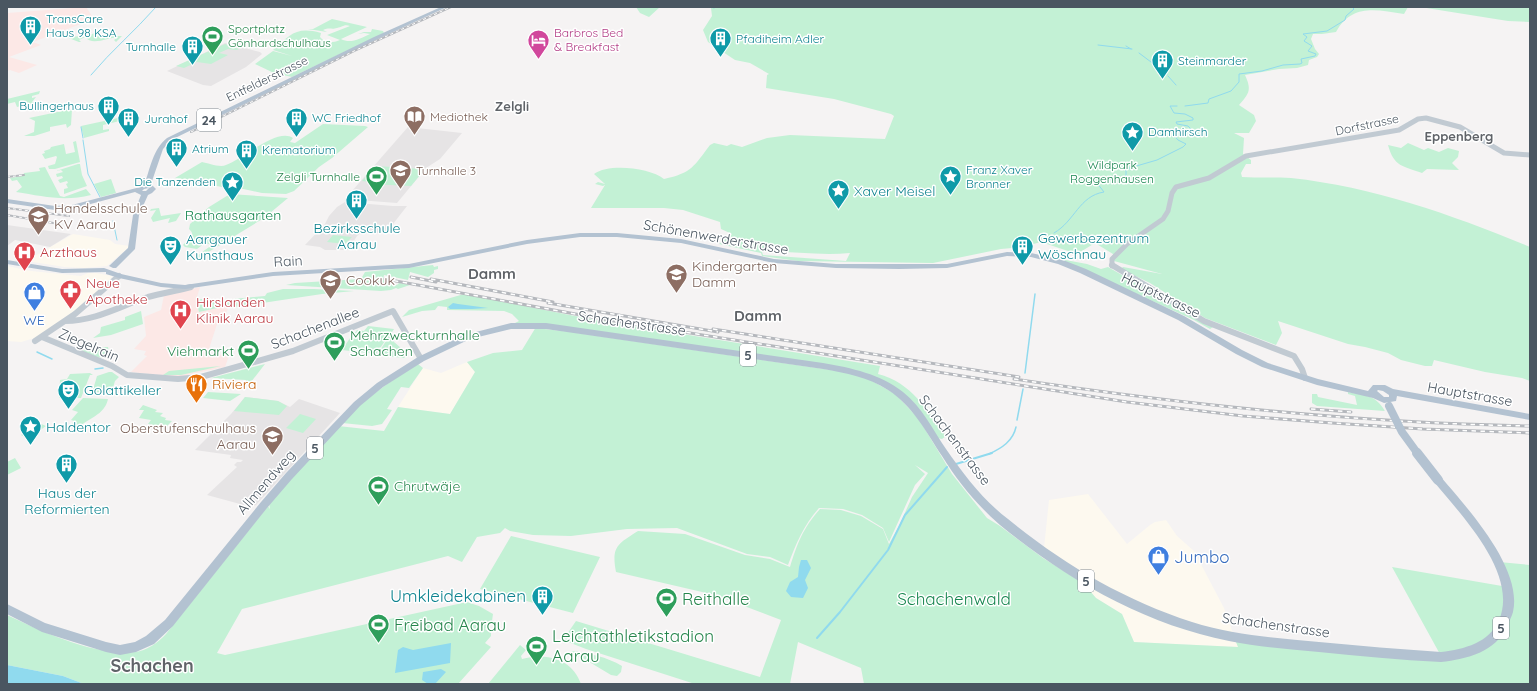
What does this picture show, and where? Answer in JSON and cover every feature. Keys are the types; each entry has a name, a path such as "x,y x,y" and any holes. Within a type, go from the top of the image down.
{"main road":[{"name":"Entfelderstrasse","path":"110,269 131,249 136,215 143,191 161,146 170,138 376,38 445,7"},
{"path":"7,201 61,208 72,207 121,194 143,191"},
{"name":"Schönenwerderstrasse","path":"334,271 409,266 527,242 580,235 617,235 681,241 774,261 836,266 947,266 1000,256"},
{"name":"Hauptstrasse","path":"1000,256 1016,254 1031,255 1076,268 1181,318 1256,361 1286,373 1317,382 1373,392 1379,387 1390,399 1419,398 1526,416"},
{"path":"7,262 62,271 110,269 121,274 169,289"},
{"name":"Rain","path":"169,289 273,274 334,271"},
{"name":"Schachenstrasse","path":"419,356 482,332 511,326 538,325 823,366 864,375 889,386 905,398 920,415 964,481 988,508 1031,544 1057,563 1093,586 1144,610 1215,633 1265,642 1441,657 1470,652 1479,648 1496,636 1503,626 1509,610 1509,594 1502,570 1488,544 1402,432 1390,399"},
{"name":"Allmendweg","path":"7,609 42,627 113,649 128,650 150,640 169,623 274,493 343,417 373,390 419,356"}],"street":[{"name":"Dorfstrasse","path":"1305,378 1299,362 1290,354 1204,321 1112,266 1112,259 1127,244 1157,224 1165,216 1175,188 1186,183 1209,178 1246,156 1399,130 1418,119 1424,118 1460,127 1503,153 1530,155"},
{"path":"35,341 94,299 121,274"},
{"name":"Rain","path":"65,321 82,320 94,317 169,289"},
{"name":"Schachenallee","path":"127,375 173,380 201,376 293,352 393,311 419,356"},
{"name":"Ziegelrain","path":"42,337 112,366 127,375"}],"shaded area":[{"path":"86,7 94,19 33,42 41,45 9,57 37,65 19,73 10,70 7,71 7,13"},
{"path":"225,43 260,52 262,54 246,67 211,86 203,85 167,71"},
{"path":"408,127 462,133 440,159 426,168 397,203 345,199"},
{"path":"345,202 407,206 386,233 361,233 357,236 348,250 325,250 320,247 305,245 325,224 329,216 337,207"},
{"name":"Handelsschule KV Aarau","path":"7,225 71,234 50,247 15,240 7,246"},
{"path":"73,234 110,240 115,244 130,246 107,266 84,268 65,267 26,261"},
{"path":"7,266 31,271 81,276 88,273 96,273 112,277 89,300 38,337 21,342 7,341"},
{"name":"Hirslanden Klinik Aarau","path":"200,287 196,300 199,312 226,306 228,308 223,322 217,324 208,352 209,357 230,353 225,367 177,377 131,372 147,356 144,355 146,351 134,349 146,336 144,317 161,310 164,295"},
{"path":"467,362 475,372 450,414 398,407 423,368 441,373"},
{"name":"Oberstufenschulhaus Aarau","path":"245,397 278,401 290,407 299,399 340,413 256,505 251,507 207,495 237,467 234,465 237,462 241,462 243,460 230,458 231,455 195,450 231,414"},
{"path":"1088,494 1127,544 1150,525 1155,522 1166,520 1177,536 1194,551 1224,608 1238,647 1134,642 1122,614 1096,598 1083,583 1043,558 1049,500"}],"green space":[{"path":"636,7 660,7 649,17 640,13"},
{"name":"Wildpark Roggenhausen","path":"708,7 1408,7 1404,14 1375,10 1357,13 1350,16 1342,23 1336,32 1313,34 1311,39 1319,54 1317,57 1309,60 1308,65 1297,68 1279,69 1245,75 1249,88 1247,95 1239,105 1254,115 1256,121 1249,133 1234,133 1244,138 1243,154 1251,160 1251,164 1246,164 1241,173 1242,177 1291,178 1322,182 1383,195 1442,213 1530,247 1530,381 1522,378 1485,372 1434,360 1432,366 1425,366 1401,360 1388,353 1348,344 1278,321 1282,333 1276,345 1205,318 1150,283 1121,269 1123,267 1162,274 1114,261 1113,254 1095,243 1077,254 1041,242 1022,247 1001,249 933,263 798,261 762,256 761,253 719,244 732,234 721,229 720,222 683,210 664,208 591,208 605,185 595,184 598,182 605,184 594,174 609,169 629,168 649,172 664,179 673,177 692,168 710,145 714,143 727,146 731,144 742,147 767,138 790,135 885,139 894,116 891,114 834,99 766,88 767,75 769,74 750,63 735,60 708,42 703,30 712,16 711,8","holes":["762,252 828,254 850,253 846,261 763,255"]},
{"path":"1420,7 1530,7 1530,22 1508,21"},
{"path":"332,19 367,27 341,39 344,40 351,41 363,38 370,34 358,34 364,32 371,32 372,29 383,31 384,33 292,77 274,73 255,64 273,51 292,56 273,50 289,36 299,31 321,33 320,37 327,42 340,40 327,35 350,26 345,25 335,29 323,30 327,32 308,29 313,29"},
{"path":"95,33 103,37 100,38 122,36 116,42 114,40 118,37 100,41 92,41 85,37 79,40 81,42 79,42 66,37 70,34 72,35 70,37 83,37"},
{"path":"225,44 239,49 228,49 219,53 228,55 211,64 197,62 184,68 176,66"},
{"path":"40,91 39,94 32,96 32,98 36,97 32,102 36,102 17,107 15,102 7,104 7,99"},
{"path":"72,109 71,125 67,128 66,124 50,127 50,131 34,136 24,136 34,132 35,121 29,118"},
{"path":"118,118 124,120 103,125 103,130 109,129 109,131 84,138 81,126"},
{"path":"323,124 368,127 332,158 319,167 294,191 286,194 262,193 225,185 222,187 175,178 202,162 217,166 226,165 269,140 278,137 286,136 293,138 290,142 295,143"},
{"path":"76,141 80,162 55,169 49,169 48,166 55,164 57,157 45,159 42,154 45,153 44,151 50,149 51,147 64,144 66,154 75,152 73,142"},
{"path":"1408,143 1424,150 1428,148 1439,152 1448,148 1459,151 1458,157 1452,163 1459,170 1427,169 1422,173 1400,165 1393,158 1388,145 1401,148"},
{"path":"80,164 82,175 87,186 64,194 64,189 68,188 66,184 68,183 67,181 60,183 58,180 63,178 62,176 57,177 56,174 63,172 61,170 56,171"},
{"path":"376,166 425,169 411,186 369,184 370,182 362,181"},
{"path":"45,167 60,196 64,197 86,189 91,195 62,198 44,197 16,192 22,187 17,180 12,181 10,178 23,176 24,173 40,171 39,168"},
{"path":"111,179 116,193 101,197 94,184"},
{"name":"Rathausgarten","path":"230,194 288,198 264,218 197,259 191,260 212,245 205,243 197,249 185,247 183,245 192,236 189,229 190,224 209,207"},
{"path":"159,208 161,216 181,213 176,221 168,223 170,218 153,222 151,218 156,210 150,211 151,209"},
{"path":"333,235 352,237 345,244 327,242"},
{"path":"1060,259 1087,264 1101,269 1108,267 1213,327 1210,329 1194,320"},
{"path":"433,265 434,267 438,266 438,269 434,270 434,273 428,277 410,272 408,280 384,275 383,280 392,282 391,284 397,285 399,283 410,285 391,290 381,291 286,285 295,283 361,279 365,272"},
{"path":"283,289 354,291 322,294 228,308 226,306 199,312 196,300 202,299 203,302 265,296 267,293"},
{"path":"464,294 590,319 880,366 878,374 890,378 900,384 918,399 946,436 942,439 937,438 882,380 756,354 511,325 519,321 512,314 504,311 447,310 447,307 438,306 435,310 422,311 402,317 409,310"},
{"path":"141,311 143,324 111,335 93,338 100,333 101,327 125,320 125,317"},
{"path":"368,326 394,329 389,337 393,338 394,342 408,354 404,358 377,355 386,341 352,337 357,330 364,331"},
{"name":"Schachenwald","path":"536,327 838,371 860,375 874,382 897,395 917,416 952,474 987,518 1043,558 1083,583 1096,598 1122,614 1134,642 1238,647 1234,637 1441,656 1392,567 1502,586 1499,562 1530,565 1530,684 864,684 861,668 798,642 790,684 695,684 586,649 563,640 576,621 760,677 781,620 715,595 616,572 615,551 625,539 638,531 685,534 745,555 770,559 790,567 801,536 820,509 841,510 861,516 883,529 889,544 912,497 928,473 915,465 925,474 915,485 889,542 883,528 862,515 843,509 819,508 804,528 788,565 770,557 747,554 677,528 627,529 571,536 533,535 510,531 505,528 500,533 477,537 462,562 448,556 242,609 217,653 225,655 467,602 479,606 493,614 492,621 485,629 491,633 491,636 485,643 491,647 458,684 84,684 63,676 7,665 7,615 36,629 86,647 119,652 135,652 152,646 166,634 268,506 270,509 269,504 338,426 384,431 398,407 450,414 475,372 467,362 493,353 522,350"},
{"path":"350,338 385,341 376,354 342,350"},
{"path":"108,347 109,352 99,358 80,351"},
{"name":"Viehmarkt","path":"265,364 251,382 246,382 246,380 211,378"},
{"path":"418,364 423,368 409,388 401,387 387,409 392,410 382,424 372,426 342,423 368,398"},
{"path":"221,366 181,375 163,375 169,371"},
{"path":"112,372 119,377 115,381 112,391 92,393 97,376"},
{"path":"90,373 93,375 90,375 81,398 59,398 60,380 67,379 70,374"},
{"path":"208,392 241,394 230,401 203,398"},
{"path":"1348,392 1365,395 1377,401 1385,411 1317,406 1312,403 1312,394 1317,394 1318,397 1357,405 1355,396 1348,394"},
{"path":"245,397 278,401 287,406 279,415 234,411"},
{"path":"83,398 108,399 103,409 99,413 76,429 70,426 74,421 71,420 78,412 72,410"},
{"path":"143,405 157,410 155,412 163,413 160,416 166,418 165,420 172,421 166,427 148,424 151,420 139,418 144,410 139,410"},
{"path":"300,414 316,419 303,433 286,428"},
{"path":"40,420 39,423 46,426 28,439 21,435"},
{"path":"15,458 21,468 7,475 7,462"},
{"path":"511,536 600,557 573,613 480,589"},
{"name":"Leichtathletikstadion Aarau","path":"520,645 526,650 521,656 522,659 531,657 549,657 565,663 577,675 581,684 488,684"},
{"path":"571,651 591,654 610,660 622,666 621,672 617,676 611,675"}],"water":[{"path":"453,303 488,308 450,309 448,307"},
{"path":"801,560 807,560 811,568 805,580 808,588 803,598 791,597 786,591 790,582 798,577"},
{"path":"451,643 450,663 395,673 398,650 403,647 413,650"},
{"path":"7,665 63,676 84,684 7,684"},
{"path":"441,669 446,672 435,684 428,684 422,680 423,672"}],"waterway":[{"path":"91,75 156,7"},
{"path":"1185,106 1208,103 1209,99 1231,91 1239,82 1239,74 1262,71 1283,65 1300,64 1302,63 1301,59 1315,56 1316,54 1308,51 1312,46 1304,41 1307,37 1303,34 1327,31 1345,20 1346,16 1354,9 1352,7"},
{"path":"1098,45 1131,49"},
{"path":"1126,46 1131,49"},
{"path":"1139,53 1163,71"},
{"path":"1168,76 1176,85"},
{"path":"1054,233 1061,228 1089,198 1104,192 1097,183 1099,181 1124,178 1126,175 1126,169 1157,160 1186,144 1178,140 1172,133 1179,130 1189,131 1191,129 1188,126 1177,124 1176,122 1193,120 1193,118 1185,114 1174,113 1170,106 1177,106"},
{"path":"81,127 83,138"},
{"path":"83,140 88,174 100,197"},
{"path":"113,221 117,240"},
{"path":"1025,373 1035,294"},
{"path":"37,352 52,359"},
{"path":"95,369 103,368"},
{"path":"1017,420 1023,389"},
{"path":"989,454 1010,440 1016,427"},
{"path":"956,464 989,454"},
{"path":"817,638 840,612 888,550 905,515 947,467"}],"railway":[{"path":"191,132 354,51 451,7"},
{"path":"7,177 24,175"},
{"path":"7,208 69,216"},
{"path":"7,215 59,224"},
{"path":"411,277 436,282"},
{"path":"385,279 608,320 1127,402 1243,416 1332,423 1423,429 1530,433"},
{"path":"431,279 553,302"},
{"path":"548,303 718,332"},
{"path":"713,329 1019,377"},
{"path":"1014,379 1207,405 1336,417 1530,426"},
{"path":"1311,409 1351,412"}],"place":[{"name":"TransCare Haus 98 KSA","path":"30,46"},
{"name":"Sportplatz Gönhardschulhaus","path":"213,56"},
{"name":"Pfadiheim Adler","path":"721,58"},
{"name":"Barbros Bed & Breakfast","path":"539,60"},
{"name":"Turnhalle","path":"192,66"},
{"name":"Steinmarder","path":"1162,80"},
{"name":"Bullingerhaus","path":"109,126"},
{"name":"Mediothek","path":"414,136"},
{"name":"Jurahof","path":"129,138"},
{"name":"WC Friedhof","path":"296,138"},
{"name":"Damhirsch","path":"1133,152"},
{"name":"Atrium","path":"177,168"},
{"name":"Krematorium","path":"246,170"},
{"name":"Turnhalle 3","path":"401,190"},
{"name":"Zelgli Turnhalle","path":"376,196"},
{"name":"Franz Xaver Bronner","path":"950,196"},
{"name":"Die Tanzenden","path":"232,202"},
{"name":"Xaver Meisel","path":"838,210"},
{"name":"Bezirksschule Aarau","path":"357,220"},
{"name":"Handelsschule KV Aarau","path":"38,236"},
{"name":"Aargauer Kunsthaus","path":"170,266"},
{"name":"Gewerbezentrum Wöschnau","path":"1023,266"},
{"name":"Arzthaus","path":"24,272"},
{"name":"Kindergarten Damm","path":"676,294"},
{"name":"Cookuk","path":"330,300"},
{"name":"Neue Apotheke","path":"70,310"},
{"name":"WE","path":"34,312"},
{"name":"Hirslanden Klinik Aarau","path":"180,330"},
{"name":"Mehrzweckturnhalle Schachen","path":"334,362"},
{"name":"Viehmarkt","path":"249,370"},
{"name":"Riviera","path":"196,404"},
{"name":"Golattikeller","path":"69,410"},
{"name":"Haldentor","path":"30,446"},
{"name":"Oberstufenschulhaus Aarau","path":"272,456"},
{"name":"Haus der Reformierten","path":"67,484"},
{"name":"Chrutwäje","path":"378,506"},
{"name":"Jumbo","path":"1158,576"},
{"name":"Umkleidekabinen","path":"542,616"},
{"name":"Reithalle","path":"666,618"},
{"name":"Freibad Aarau","path":"379,644"},
{"name":"Leichtathletikstadion Aarau","path":"536,666"}],"district":[{"name":"Zelgli","path":"512,106"},
{"name":"Eppenberg","path":"1459,136"},
{"name":"Damm","path":"492,274"},
{"name":"Damm","path":"758,316"},
{"name":"Schachen","path":"152,666"}]}
